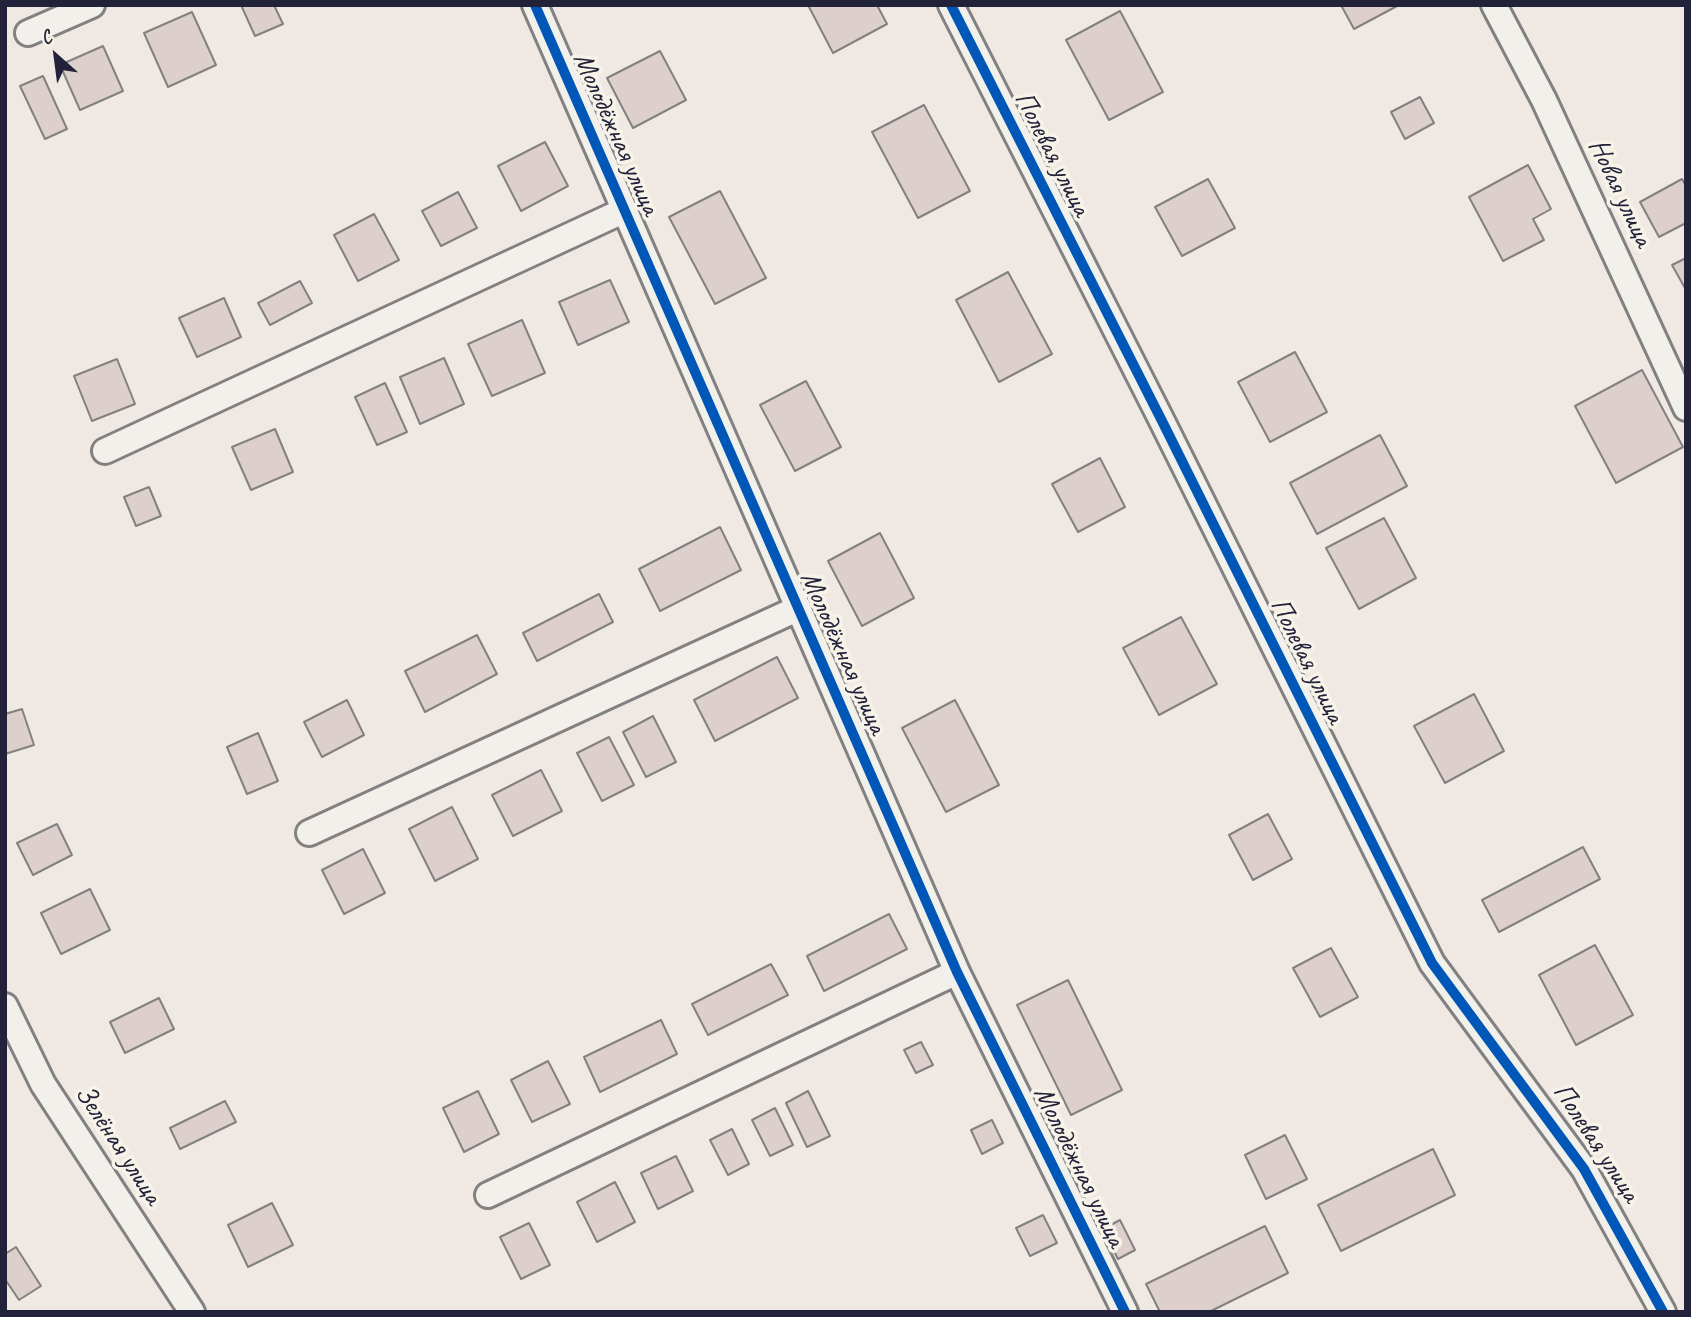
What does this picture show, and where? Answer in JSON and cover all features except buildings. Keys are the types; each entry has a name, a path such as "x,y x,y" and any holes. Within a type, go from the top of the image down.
{"street":[{"path":"29,33 92,5"},
{"name":"Молодёжная улица","path":"535,5 957,972 1125,1312"},
{"name":"Полевая улица","path":"951,5 1432,963 1584,1169 1663,1312"},
{"name":"Новая улица","path":"1494,5 1545,100 1686,408"},
{"path":"104,451 625,210"},
{"path":"309,833 799,608"},
{"path":"488,1195 957,972"},
{"name":"Зелёная улица","path":"5,1006 43,1084 192,1312"}],"cycle path":[{"path":"535,5 957,972 1125,1312"},
{"path":"951,5 1432,963 1584,1169 1663,1312"}]}
